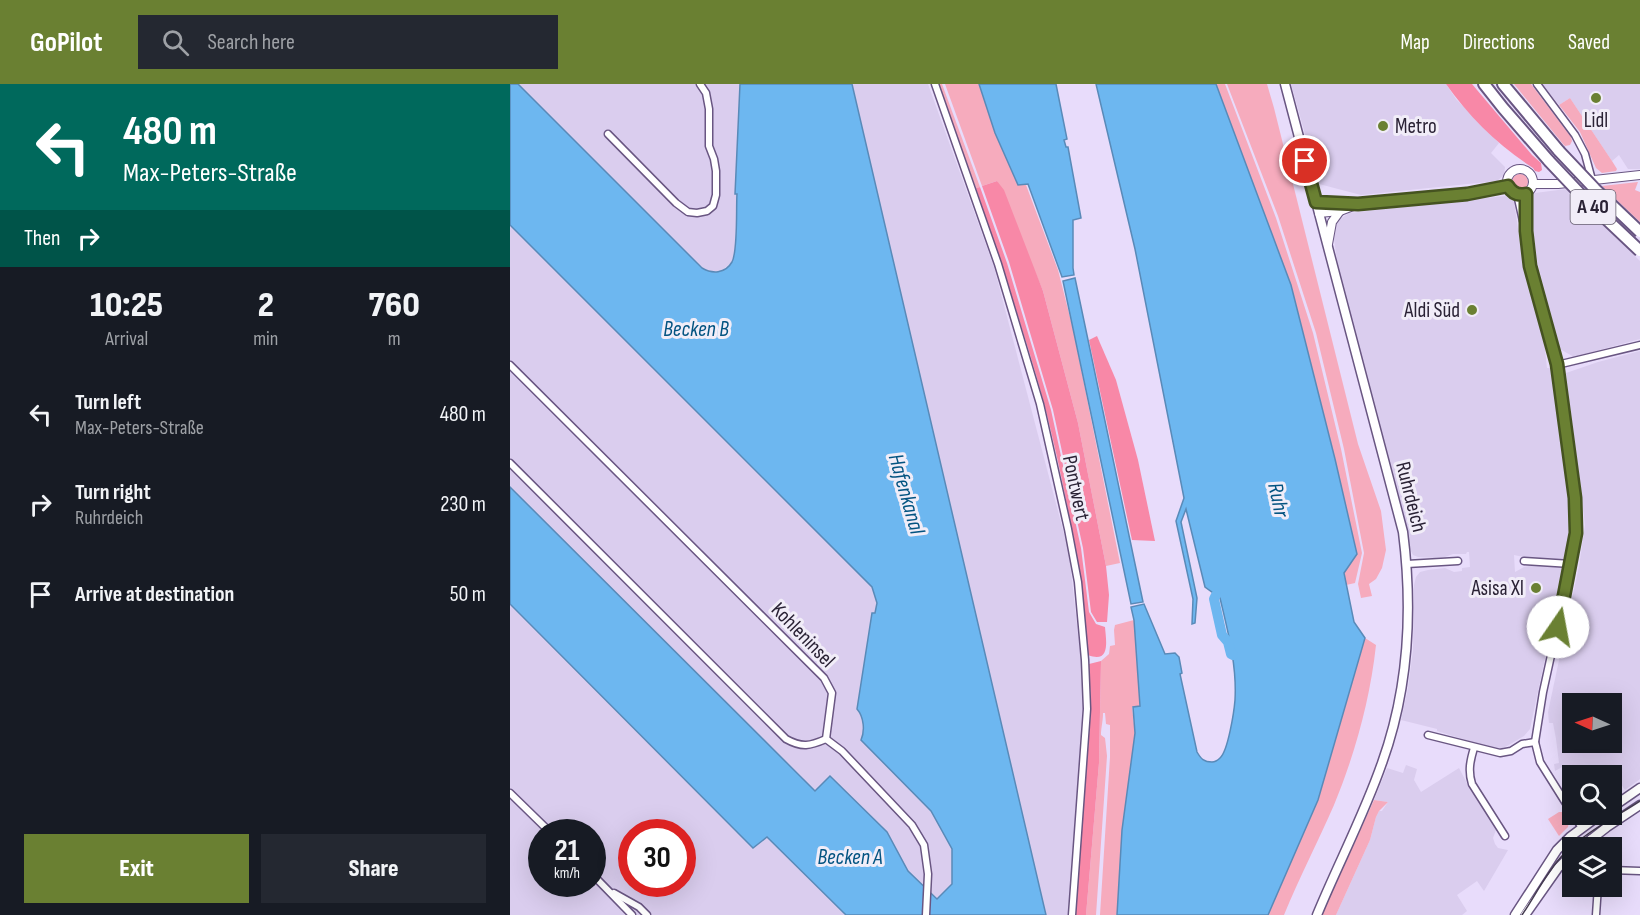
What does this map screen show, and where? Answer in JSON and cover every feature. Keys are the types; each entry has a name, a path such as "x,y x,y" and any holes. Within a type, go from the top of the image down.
{"highway":[{"name":"A 40","path":"1484,84 1549,161 1640,251"},
{"name":"A 40","path":"1503,84 1559,151 1640,232"}],"main road":[{"name":"Ruhrdeich","path":"1285,84 1403,532 1407,564 1407,649 1404,681 1395,722 1383,763 1368,801 1317,915"},
{"path":"1622,800 1640,788"},
{"path":"1593,837 1640,805"},
{"path":"1515,915 1552,856 1570,837 1586,825"},
{"path":"1582,828 1591,837"},
{"path":"1525,915 1562,864"}],"street":[{"path":"608,134 676,203 688,212 707,211 712,206 716,195 716,171 709,146 709,109 706,93 700,84"},
{"name":"Pontwert","path":"935,84 998,264 1037,393 1066,518 1078,582 1087,709 1072,915"},
{"path":"1537,84 1575,135 1585,154 1592,180"},
{"path":"1525,170 1531,175 1533,184 1531,189 1522,194 1514,193 1508,186 1510,176 1514,171 1525,170"},
{"path":"1533,184 1558,184 1640,176"},
{"path":"1316,202 1358,204 1467,194 1508,186"},
{"path":"1522,194 1530,266 1557,364 1575,498 1576,533 1571,564 1535,742 1540,762 1562,798"},
{"path":"1319,213 1340,211 1358,204"},
{"path":"1328,244 1332,222 1340,211"},
{"path":"1557,364 1640,345"},
{"name":"Kohleninsel","path":"510,365 824,678 832,693 826,739"},
{"path":"510,464 786,739 798,746 816,744 826,739 842,751 912,825 924,844 927,862 926,915"},
{"path":"1407,564 1458,561"},
{"path":"1524,561 1571,564"},
{"path":"1428,735 1474,748 1505,753 1522,744 1535,742"},
{"path":"1474,748 1469,775 1472,784 1505,836"},
{"path":"510,793 537,819"},
{"path":"1622,870 1640,871"},
{"path":"606,888 632,915"},
{"path":"606,888 639,907 647,915"},
{"path":"1596,915 1597,897"}],"shaded area":[{"path":"518,84 740,84 735,253 731,263 721,271 714,272 702,268"},
{"path":"852,84 928,84 994,267 1069,553 1081,661 1083,709 1068,915 1046,915"},
{"path":"938,84 942,84 980,187 976,188"},
{"path":"945,84 979,84 995,133 1018,185 1026,185 1058,270 1073,329 1120,563 1106,566 1078,423 1043,291 997,181 982,186"},
{"path":"1216,84 1225,84 1276,218 1313,333 1341,449 1362,553 1355,583 1346,585 1344,573 1357,554 1291,285"},
{"path":"1227,84 1267,84 1274,108 1358,444 1381,511 1386,550 1382,568 1376,579 1369,584 1372,596 1361,598 1358,584 1364,553 1344,449 1316,333 1278,216"},
{"path":"1291,84 1446,84 1456,99 1499,143 1491,153 1505,167 1504,175 1497,181 1361,195 1319,184"},
{"path":"1446,84 1472,84 1541,163 1542,170 1535,171 1497,140 1475,119"},
{"path":"1514,84 1531,84 1571,137 1570,145 1563,144"},
{"path":"1542,84 1640,84 1640,169 1628,169 1619,155 1612,161 1570,98 1559,105"},
{"path":"1570,98 1612,161 1616,171 1602,173 1596,168 1580,132 1559,105"},
{"path":"1517,174 1523,174 1528,182 1526,188 1517,190 1512,185 1512,179"},
{"path":"997,181 1004,190 1043,291 1078,423 1106,566 1109,595 1107,622 1097,622 1091,612 1083,548 1053,410 1009,262 982,186"},
{"path":"1638,182 1635,190 1640,192 1640,222 1602,186"},
{"path":"980,187 1007,263 1051,410 1081,548 1089,612 1096,624 1105,627 1106,649 1100,656 1088,655 1077,560 1052,434 1028,349 976,188"},
{"path":"1566,189 1640,261 1640,339 1574,357 1560,349 1538,265 1529,202 1535,193"},
{"path":"1505,196 1514,201 1523,263 1544,340 1547,368 1550,368 1554,387 1568,488 1569,532 1565,559 1529,558 1514,555 1515,572 1534,565 1550,565 1562,567 1563,574 1530,729 1524,736 1500,749 1401,720 1413,650 1416,577 1420,572 1428,570 1445,568 1454,572 1462,571 1462,568 1470,567 1469,552 1435,558 1418,557 1413,555 1410,549 1405,520 1338,267 1334,231 1340,219 1349,213"},
{"path":"510,225 872,587 877,603 875,614 872,614 857,708 862,714 863,737 861,740 931,811 952,849 952,884 938,899 908,871 887,832 830,776 815,791 510,487"},
{"path":"1097,336 1116,380 1138,460 1155,541 1132,540 1089,340"},
{"path":"1640,351 1640,779 1625,790 1622,786 1622,765 1562,765 1555,771 1554,764 1559,763 1553,723 1549,723 1548,712 1579,566 1585,525 1566,373"},
{"path":"510,604 753,848 767,836 846,915 510,915"},
{"path":"1134,620 1140,706 1132,707 1135,733 1122,830 1117,915 1100,915 1110,757 1110,725 1106,724 1105,713 1103,713 1101,735 1105,738 1107,756 1096,915 1086,915 1099,763 1101,661 1109,654 1110,646 1115,645 1115,625"},
{"path":"1365,638 1376,645 1366,706 1349,766 1334,805 1284,915 1268,915 1318,800"},
{"path":"1101,661 1099,763 1086,915 1075,915 1091,709 1089,664"},
{"path":"1406,765 1417,769 1414,780 1421,792 1459,768 1496,830 1493,838 1495,844 1498,848 1508,850 1484,891 1477,881 1457,895 1467,911 1462,915 1336,915 1370,840 1376,817 1388,802 1374,800 1387,768 1403,773"},
{"path":"1374,800 1388,802 1376,817 1370,840 1336,915 1322,915"},
{"path":"1562,812 1562,825 1568,825 1568,827 1559,836 1548,819"}],"water":[{"path":"510,84 518,84 702,268 714,272 726,269 734,257 740,84 852,84 1046,915 846,915 767,837 753,848 510,604 510,487 815,791 830,776 887,832 908,871 937,899 952,884 952,849 931,811 861,740 863,724 857,709 872,613 875,613 877,603 872,587 510,225"},
{"path":"979,84 1056,84 1067,139 1064,140 1068,147 1081,218 1073,220 1074,275 1062,277 1028,184 1018,185 995,133"},
{"name":"Ruhr","path":"1096,84 1216,84 1291,285 1357,554 1344,573 1354,622 1365,638 1318,800 1268,915 1117,915 1122,830 1135,733 1133,707 1140,706 1134,620 1131,607 1144,604 1165,654 1175,653 1179,657 1182,673 1180,674 1197,752 1205,761 1217,760 1226,748 1235,700 1235,674 1220,598 1205,587 1186,509 1181,522 1197,598 1195,623 1192,624 1193,599 1176,521 1184,498 1135,249"},
{"path":"1075,278 1143,602 1131,604 1063,281"}],"waterway":[{"path":"1216,595 1214,599 1222,635 1228,642 1233,655"}],"tram line":[{"path":"1522,915 1550,871 1569,849 1640,801"}],"place":[{"name":"Lidl","path":"1596,98"},
{"name":"Metro","path":"1383,126"},
{"name":"Aldi Süd","path":"1472,310"},
{"name":"Asisa XI","path":"1536,588"}],"route":[{"path":"1305,161 1316,202 1358,204 1467,194 1508,186 1514,193 1526,194 1526,231 1530,266 1557,364 1575,498 1576,533 1558,627"}],"water label":[{"name":"Becken B","path":"696,329"},
{"name":"Hafenkanal","path":"906,494"},
{"name":"Becken A","path":"850,857"}]}
